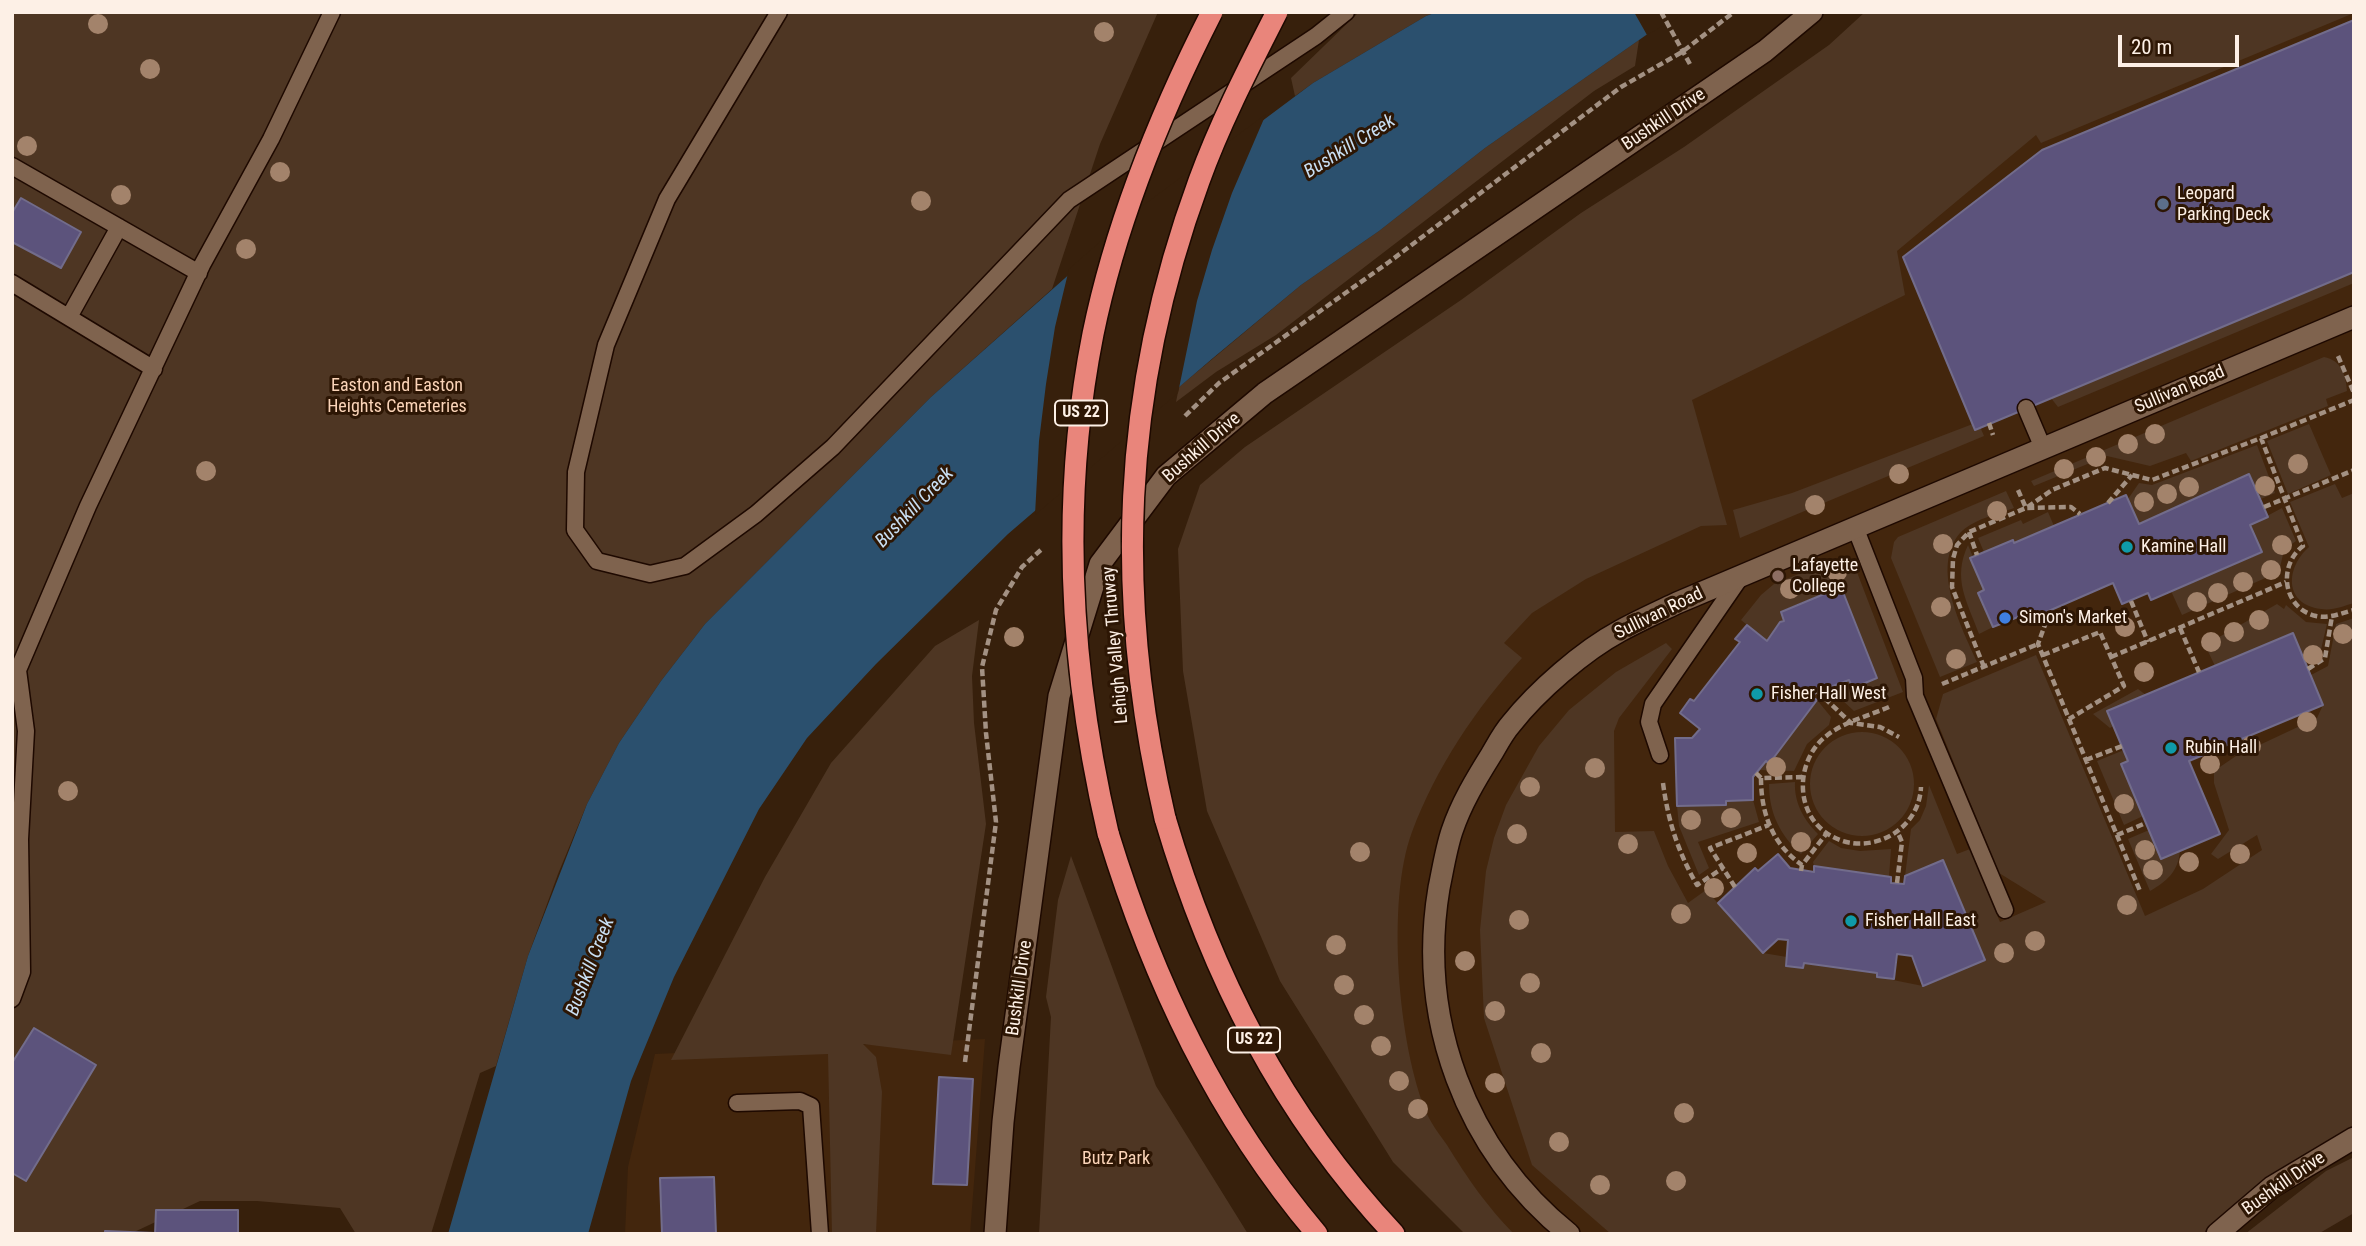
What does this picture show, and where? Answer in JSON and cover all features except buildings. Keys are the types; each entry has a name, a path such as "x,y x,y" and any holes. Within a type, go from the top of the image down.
{"highway":[{"name":"Lehigh Valley Thruway","path":"1212,12 1167,103 1123,222 1093,335 1084,389 1074,500 1074,613 1086,724 1108,833 1142,935 1165,993 1225,1109 1262,1164 1317,1234"},
{"name":"Lehigh Valley Thruway","path":"1277,12 1221,127 1199,181 1163,292 1150,346 1142,397 1132,503 1133,609 1144,716 1165,818 1196,914 1247,1027 1276,1078 1310,1130 1394,1234"}],"street":[{"name":"Bushkill Drive","path":"995,1234 1007,1081 1059,696 1100,564 1166,476 1265,393 1765,51 1812,12"},
{"name":"Sullivan Road","path":"1569,1234 1545,1214 1512,1179 1478,1128 1451,1068 1444,1042 1433,965 1436,911 1452,831 1473,783 1511,724 1551,681 1617,632 1855,527 2354,317"},
{"name":"Bushkill Drive","path":"2217,1234 2272,1187 2354,1138"}],"lane":[{"path":"12,999 22,972 20,839 26,731 15,671 199,273 271,139 332,12"},
{"path":"779,12 667,199 606,345 576,472 575,530 597,561 650,574 685,566 756,514 832,447 1069,200 1316,36 1346,12"},
{"path":"12,166 199,273"},
{"path":"69,317 119,227"},
{"path":"12,283 154,369"},
{"path":"2026,408 2043,448"},
{"path":"1855,527 1914,678 1915,696 2006,909"},
{"path":"1660,755 1649,722 1653,704 1742,576"},
{"path":"737,1103 800,1101 811,1106 820,1234"}],"path":[{"path":"1661,12 1682,51"},
{"path":"1180,420 1219,383 1389,262 1621,87 1682,51 1734,12"},
{"path":"2336,352 2354,393"},
{"path":"1984,667 1952,587 1953,559 1957,545 1969,532 2026,508 2052,490 2105,468 2152,480 2354,400"},
{"path":"1989,423 1995,439"},
{"path":"2261,438 2303,546 2290,560 2286,582 2290,597 2297,606 2315,616 2332,616 2354,610"},
{"path":"2264,507 2354,470"},
{"path":"2108,503 2132,475"},
{"path":"2018,489 2026,508"},
{"path":"2026,508 2071,507 2080,514"},
{"path":"1969,532 1978,555"},
{"path":"965,1062 996,822 982,667 996,610 1022,567 1052,540"},
{"path":"2111,657 2286,582"},
{"path":"2131,601 2148,642"},
{"path":"2050,611 2038,644 2140,891"},
{"path":"2308,669 2325,658 2332,616"},
{"path":"2179,628 2199,672"},
{"path":"2043,655 2100,632 2124,686 2069,719"},
{"path":"1922,785 1916,811 1898,833 1879,842 1862,843 1845,841 1827,833 1814,819 1806,803 1803,777 1812,752 1824,738 1851,723 2038,644"},
{"path":"1817,691 1851,723 1880,727 1904,741"},
{"path":"2087,760 2122,746"},
{"path":"1660,755 1667,813 1682,860 1697,885 1723,869"},
{"path":"1756,773 1761,778 1764,812 1769,825 1783,848 1802,868 1827,833"},
{"path":"1761,778 1803,777"},
{"path":"2117,835 2146,823"},
{"path":"1735,887 1710,848 1769,825"},
{"path":"1897,883 1902,842 1898,833"}],"shaded area":[{"name":"Lafayette College","path":"2354,12 2354,1130 2233,1209 2205,1234 1494,1234 1419,1139 1282,442 1475,313"},
{"path":"985,1039 970,1234 625,1234 628,1167 655,1054"}],"green space":[{"name":"Easton and Easton Heights Cemeteries","path":"12,12 1158,12 1100,144 1052,289 931,397 705,624 661,681 619,743 587,804 558,874 528,956 496,1066 480,1073 431,1234 356,1234 340,1208 257,1201 200,1201 130,1234 12,1234"},
{"path":"1359,12 1437,12 1426,16 1295,96 1291,78"},
{"path":"1865,12 2354,13 2041,143 2036,135 1897,251 1905,295 1692,400 1727,525 1701,526 1586,579 1532,613 1504,643 1522,658 1473,718 1433,785 1412,832 1399,896 1399,973 1409,1051 1417,1085 1434,1126 1478,1191 1514,1234 1465,1234 1393,1162 1280,981 1207,811 1183,671 1178,549 1200,485 1245,447 1461,300 1581,213 1684,147 1829,45"},
{"path":"1639,40 1635,66 1594,91 1276,335 1216,372 1176,402 1179,387 1301,285 1379,231 1485,148"},
{"path":"2354,272 2354,283 2058,407 2051,398"},
{"path":"2324,357 2335,361 2342,369 2347,391 2326,399 2328,406 2191,461 2186,453 2150,466 2107,456 2034,486 2031,481"},
{"path":"1978,422 1984,436 1740,538 1733,510 1792,493"},
{"path":"2309,424 2331,475 2288,494 2267,441"},
{"path":"2257,445 2275,493 2261,499 2249,474 2139,524 2128,499 2139,483 2152,485"},
{"path":"2335,484 2342,498 2354,493 2354,603 2321,609 2309,606 2294,592 2292,584 2296,564 2309,547 2290,502"},
{"path":"2006,491 2014,508 1971,524 1960,533 1952,547 1948,580 1957,615 1977,662 1940,677 1891,558 1894,542 1898,537"},
{"path":"2282,508 2296,541 2284,550 2279,572 2182,615 2171,591 2262,553 2250,525"},
{"path":"2048,512 2054,526 1984,552 1978,538 2021,520 2023,524"},
{"path":"1968,545 1973,557 1970,559 1984,590 1979,593 1993,627 1979,634 1961,579 1963,557"},
{"path":"1842,559 1855,567 1903,692 1854,711 1829,688 1849,680 1853,688 1877,677 1840,587 1781,611 1784,621 1780,622 1767,641 1741,620 1761,595 1774,584 1833,560"},
{"path":"2277,604 2284,609 2286,605 2306,622 2327,624 2319,658 2306,664 2293,634 2215,666 2205,645"},
{"path":"2354,618 2354,1130 2233,1209 2205,1234 1611,1234 1532,1165 1484,1018 1480,930 1486,871 1506,805 1539,746 1569,710 1616,672 1666,643 1672,649 1619,718 1614,731 1615,832 1654,831 1668,866 1688,903 1706,890 1763,953 1787,957 1786,966 1803,968 1804,963 1877,973 1878,977 1923,986 1984,960 1943,861 1905,876 1911,829 1920,820 1926,806 1929,785 1957,854 1970,849 2000,922 2046,902 1999,873 1936,719 1943,694 2036,655 2145,916 2203,889 2262,850 2257,835 2218,859 2211,854 2229,830 2214,783 2214,771 2236,756 2317,718 2323,705 2311,675 2328,666 2336,624"},
{"path":"979,620 972,676 974,723 986,824 951,1055 863,1044 876,1057 882,1092 876,1234 832,1234 828,1054 671,1060 765,877 831,763 935,646"},
{"path":"2138,689 2146,695 2107,712 2113,726 2110,728 2093,714"},
{"path":"1817,700 1831,717 1829,725 1807,744 1794,771 1759,770 1766,761 1769,763"},
{"path":"1862,732 1882,736 1899,747 1910,764 1914,784 1910,804 1899,821 1882,832 1862,836 1842,832 1825,821 1814,804 1810,784 1814,764 1825,747 1842,736"},
{"path":"2124,750 2128,761 2121,765 2143,816 2124,825 2097,761"},
{"path":"1795,782 1801,811 1818,834 1801,854 1777,823 1769,784"},
{"path":"1753,800 1759,822 1698,842 1709,868 1699,875 1679,826 1677,806 1725,805 1726,801"},
{"path":"2149,830 2161,859 2180,851 2177,865 2171,875 2150,891 2128,839"},
{"path":"1829,841 1841,848 1860,851 1891,849 1889,877 1814,866 1813,862"},
{"name":"Butz Park","path":"1071,856 1156,1086 1248,1234 1039,1234 1051,1017 1046,997 1058,900"},
{"path":"2354,1157 2354,1213 2318,1234 2245,1234 2326,1171"}],"water":[{"name":"Bushkill Creek","path":"1437,12 1679,12 1485,148 1379,231 1301,285 1008,534 876,664 807,738 759,809 674,977 631,1081 588,1234 448,1234 528,956 587,804 619,743 661,681 705,624 931,397 1135,216 1313,83"}],"pier":[{"path":"1634,12 1683,12 1683,13 1647,35"},
{"path":"1266,114 1232,193 1212,250 1197,301 1178,393 1035,515 1039,441 1046,384 1055,327 1069,269 1133,213"}],"place":[{"name":"Leopard Parking Deck","path":"2163,204"},
{"name":"Kamine Hall","path":"2127,547"},
{"name":"Lafayette College","path":"1778,576"},
{"name":"Simon's Market","path":"2005,618"},
{"name":"Fisher Hall West","path":"1757,694"},
{"name":"Rubin Hall","path":"2171,748"},
{"name":"Fisher Hall East","path":"1851,921"}]}
